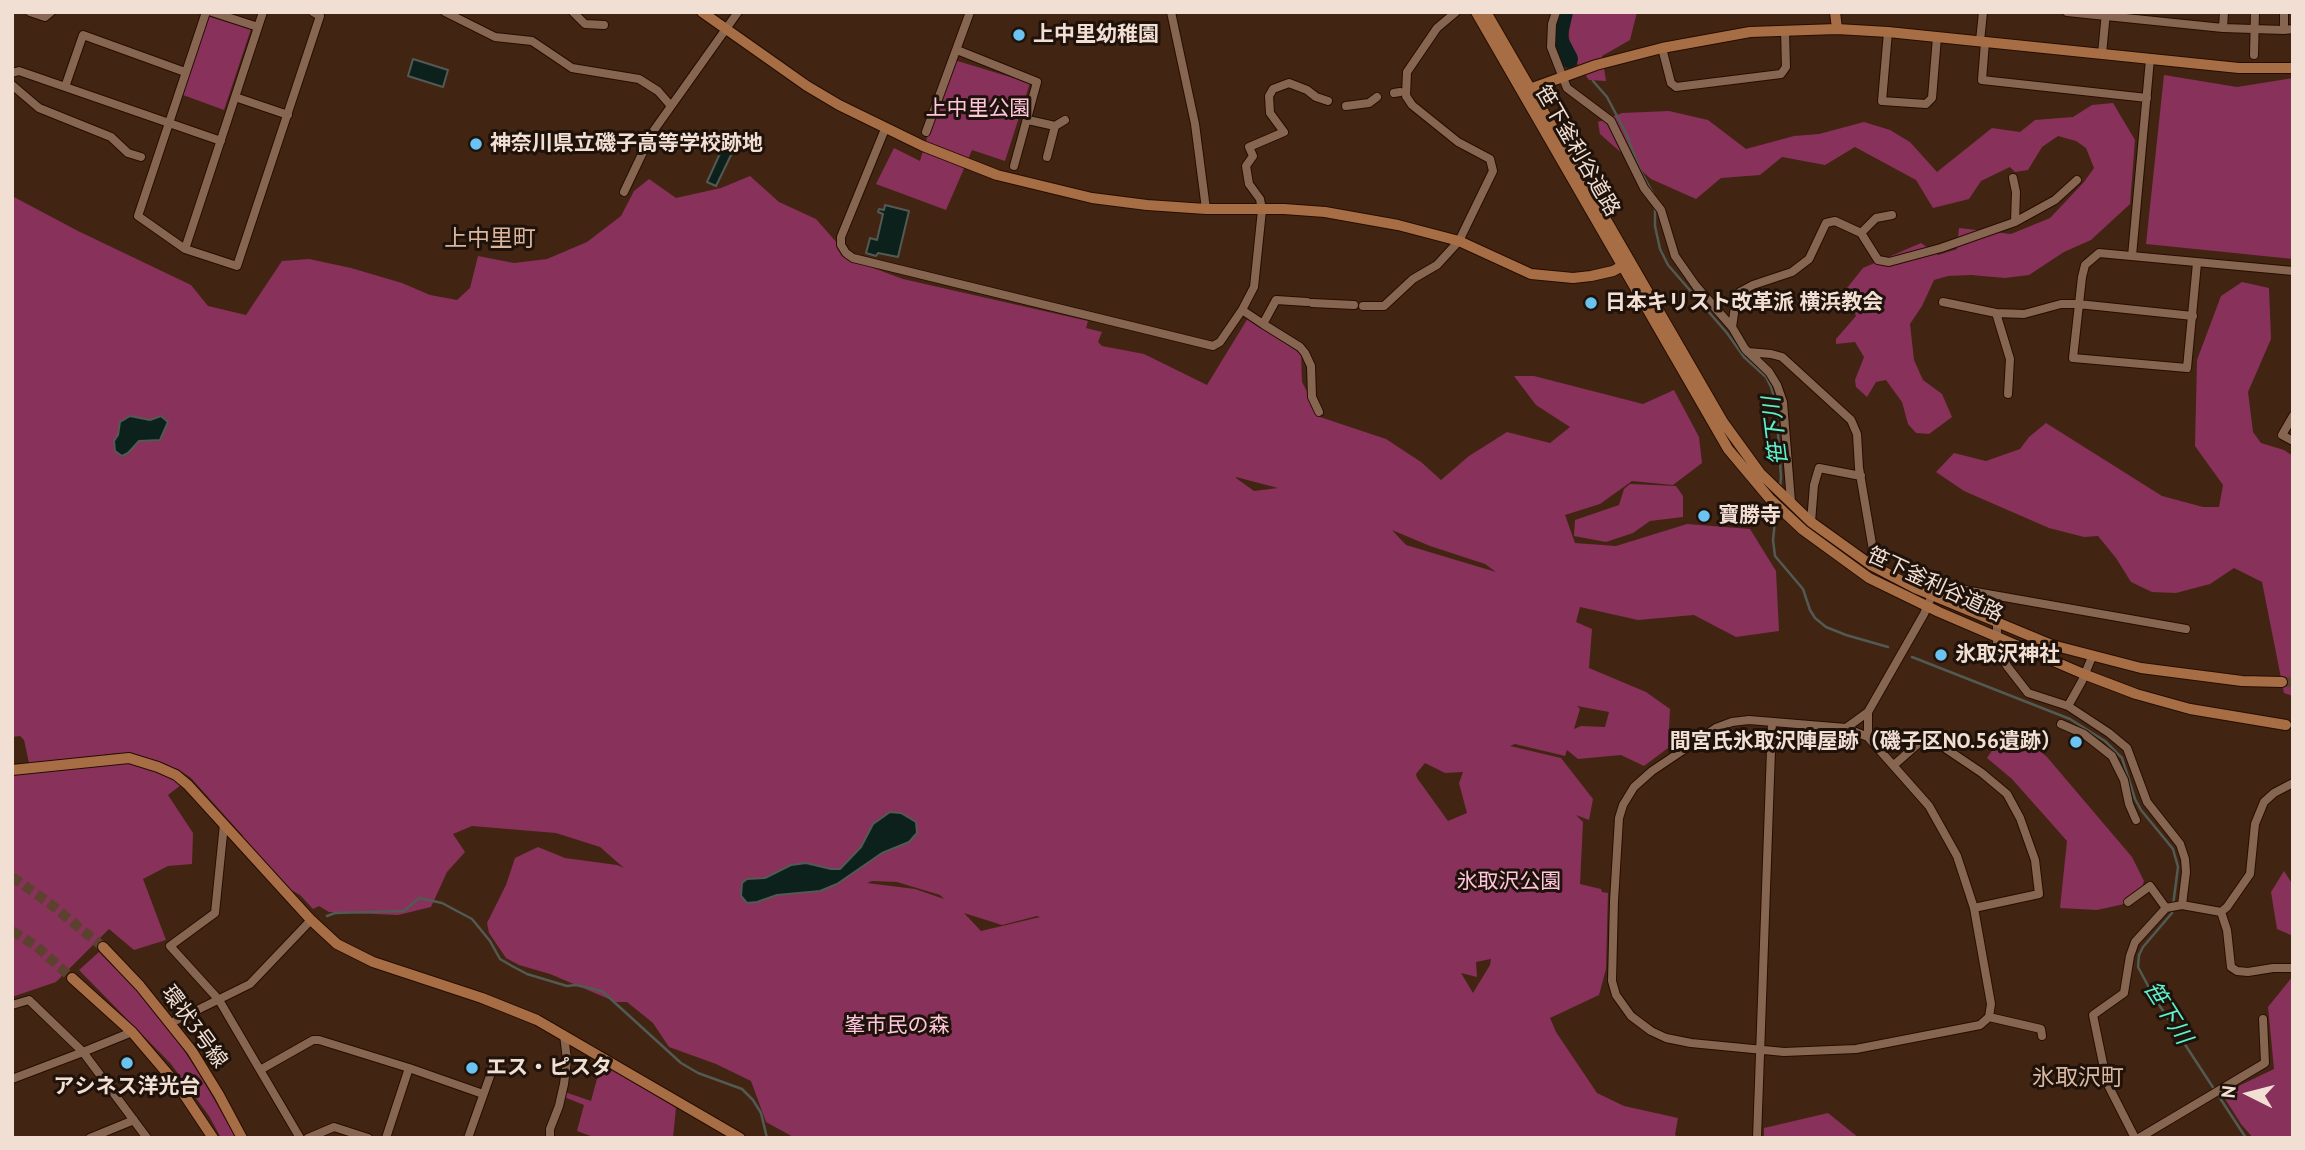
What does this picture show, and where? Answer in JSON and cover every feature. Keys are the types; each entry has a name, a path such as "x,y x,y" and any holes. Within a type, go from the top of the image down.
{"street":[{"path":"30,12 45,18 51,12"},
{"path":"206,12 169,124 148,160 138,216 185,249 237,266 320,16 313,12"},
{"path":"212,12 258,27"},
{"path":"185,249 263,12"},
{"path":"445,12 495,37 532,41 572,68 639,79 658,91 671,106"},
{"path":"573,12 585,24 604,25"},
{"path":"702,12 807,86 885,129 997,175 1092,198 1147,205 1325,212 1398,225 1459,241 1531,274 1573,278 1591,276 1627,264"},
{"path":"624,192 652,134 738,12"},
{"path":"926,132 971,12"},
{"path":"1171,12 1195,124 1206,209"},
{"path":"1263,324 1276,300 1384,306 1413,279 1437,265 1459,241 1493,172 1490,159 1458,142 1412,105 1406,96 1407,72 1437,28 1456,12"},
{"name":"笹下釜利谷道路","path":"1476,12 1723,422 1787,506 1824,546 1869,578 1928,606 2136,694 2190,709 2286,725"},
{"name":"笹下釜利谷道路","path":"1486,12 1526,91"},
{"path":"1556,12 1552,24 1551,47 1567,88 1611,121 1647,193 1661,210 1675,256 1696,286 1732,327 1738,340 1769,372 1777,385 1783,402 1787,506"},
{"path":"1835,12 1838,29"},
{"path":"1983,12 1982,80 2147,98"},
{"path":"2067,12 2222,28 2288,30 2284,12"},
{"path":"2222,28 2224,12"},
{"path":"2254,55 2255,12"},
{"path":"2102,54 2106,14"},
{"path":"1526,91 1561,76 1662,48 1750,32 1838,29 2239,68 2293,68"},
{"path":"1662,48 1671,83 1676,87 1781,74 1786,67 1785,31"},
{"path":"1888,32 1882,101 1926,104 1932,99 1937,37"},
{"path":"65,87 83,35 185,72"},
{"path":"957,50 1037,82 1014,166"},
{"path":"2132,256 2150,59"},
{"path":"12,73 19,71 221,141"},
{"path":"885,129 841,237 841,245 853,258 1213,346 1220,342 1254,287 1262,210 1260,199 1249,184 1246,166 1254,156 1249,147 1284,132 1270,113 1269,96 1273,89 1293,84 1328,101"},
{"path":"12,85 39,108 111,137 128,153 148,160"},
{"path":"235,97 288,115"},
{"path":"1346,106 1369,103 1377,97"},
{"path":"1028,120 1055,126 1065,120"},
{"path":"1047,158 1055,126"},
{"path":"2013,178 2016,192 2015,222"},
{"path":"1732,327 1736,300 1740,292 1792,272 1809,259 1826,223 1835,221 1861,233 1878,260 1889,262 1941,248 2015,222 2055,200 2077,180"},
{"path":"1861,233 1876,218 1892,215"},
{"path":"2197,262 2187,368 2073,358 2085,265 2099,253 2197,262 2293,271"},
{"name":"笹下釜利谷道路","path":"1627,264 1728,449 1770,499 1787,506 1871,565 1932,595 2052,645 2141,668 2193,676 2282,682"},
{"path":"1942,302 1996,313 2024,314 2061,304 2078,304 2193,316"},
{"path":"1242,310 1300,347 1305,353 1311,366 1312,397 1319,412"},
{"path":"1996,313 2010,359 2008,394"},
{"path":"1748,352 1782,357 1851,420 1857,434 1873,550 1871,565"},
{"path":"2293,416 2282,435 2293,441"},
{"path":"1811,522 1814,485 1819,468 1861,476"},
{"path":"1846,727 1868,712 1932,595 1946,584 2186,629"},
{"path":"1997,623 1997,644 2007,666 2028,693 2068,706 2127,748 2147,802 2180,844 2186,872 2182,905"},
{"path":"2068,706 2092,656"},
{"path":"1868,712 1868,737"},
{"path":"1741,721 1772,722 1846,727 1868,737 1895,764 1929,806 1960,866 1974,908 1991,1004 1989,1017 1980,1026 1856,1049 1811,1053 1761,1050 1666,1038 1650,1031 1631,1016 1616,995 1612,981 1612,947 1619,818 1623,805 1634,787 1652,771 1716,729 1741,721"},
{"path":"1757,1138 1772,722"},
{"path":"2061,724 2084,734 2112,756 2124,779 2129,804 2136,820"},
{"path":"1895,764 1927,736 1982,773 2007,794 2020,818 2035,860 2039,894 1974,908"},
{"path":"12,770 115,759 137,760 176,775 311,920 337,944 373,962 511,1015 537,1020 740,1138"},
{"path":"2124,779 2137,776"},
{"path":"2263,1019 2265,1063 2137,1138 2107,1083 2093,1014 2124,993 2135,942 2165,908 2182,905 2221,912 2227,907 2250,874 2255,824 2264,802 2293,783"},
{"path":"224,824 215,912 170,946 219,1000 300,1138"},
{"path":"2128,902 2150,886 2165,908"},
{"path":"2221,912 2227,930 2231,967 2248,972 2293,968"},
{"path":"171,1023 250,984 311,920"},
{"name":"環状3号線","path":"103,947 171,1023 219,1095 242,1138"},
{"path":"72,978 132,1031 179,1087 213,1138"},
{"path":"12,1006 29,1000 83,1052 147,1138"},
{"path":"1989,1017 2041,1029 2042,1036"},
{"path":"12,1079 132,1031"},
{"path":"550,1138 550,1129 564,1084 567,1060 564,1035"},
{"path":"260,1070 313,1040 319,1040 483,1094"},
{"path":"468,1138 495,1062"},
{"path":"386,1138 409,1068"},
{"path":"90,1138 134,1120"},
{"path":"308,1138 334,1127 368,1138"}],"green space":[{"path":"1568,12 1637,12 1630,40 1602,56 1606,81 1589,80 1570,53"},
{"path":"207,16 251,29 224,110 183,95"},
{"name":"上中里公園","path":"951,59 1030,83 1005,161 972,150 946,210 876,184 894,148 920,161"},
{"path":"2164,75 2237,87 2293,78 2293,259 2146,244"},
{"path":"2113,103 2135,140 2130,204 2091,240 2064,252 2029,275 2005,278 1948,276 1934,280 1910,324 1914,360 1923,380 1942,394 1952,417 1929,434 1916,433 1908,424 1902,402 1886,380 1876,382 1867,397 1856,387 1855,380 1864,357 1855,342 1836,344 1836,339 1856,316 1847,288 1863,268 1921,243 1938,255 1957,249 1959,228 2011,234 2050,218 2094,168 2086,148 2076,141 2058,136 2042,147 2028,170 2015,172 2010,167 1981,181 1969,199 1933,208 1916,180 1855,147 1825,165 1782,157 1760,175 1721,178 1696,199 1651,179 1600,134 1598,122 1622,113 1669,111 1708,120 1746,149 1864,122 1890,130 1910,142 1937,172 1992,128 2020,132 2035,120 2073,117 2092,105"},
{"path":"750,176 779,202 816,219 852,260 903,279 1088,321 1086,328 1102,332 1098,342 1102,346 1144,354 1207,385 1248,318 1301,354 1302,382 1320,417 1386,439 1421,462 1441,480 1469,456 1507,432 1550,443 1570,427 1536,405 1514,376 1534,376 1643,404 1674,390 1699,437 1702,463 1673,485 1632,481 1600,504 1565,515 1575,543 1616,546 1687,524 1750,529 1776,571 1779,631 1736,637 1694,615 1638,620 1580,607 1576,622 1592,629 1589,668 1646,692 1670,709 1668,748 1644,766 1621,755 1578,759 1567,750 1565,756 1515,744 1510,746 1561,758 1593,799 1589,820 1576,815 1583,822 1580,884 1608,893 1606,969 1599,995 1550,1018 1556,1032 1597,1093 1624,1106 1678,1118 1675,1135 1680,1138 795,1138 766,1122 751,1081 716,1064 669,1047 653,1023 627,1002 616,1002 506,958 489,933 487,923 506,885 515,858 538,847 565,858 624,868 600,847 556,833 472,826 453,834 465,852 447,872 431,907 398,915 329,912 319,906 313,909 300,895 282,885 191,778 178,769 151,764 132,755 120,753 29,763 24,740 20,736 12,737 12,196 191,285 208,306 246,315 282,261 309,259 351,268 402,283 430,295 457,300 470,288 478,256 514,263 547,259 587,242 621,216 634,191 649,179 676,198 721,188","holes":["1236,477 1278,488 1254,491","1392,530 1485,564 1496,572 1406,545","1577,706 1609,712 1605,727 1581,726 1574,729 1580,709","1425,763 1445,773 1463,772 1459,783 1467,813 1448,821 1416,774","897,882 940,895 944,899 915,889 867,883","964,913 1002,925 1040,917 981,931","1491,959 1473,993 1461,973 1477,977 1476,962"]},
{"path":"2242,282 2269,288 2271,339 2248,392 2253,432 2261,443 2284,450 2293,456 2293,696 2284,693 2262,582 2234,568 2210,584 2176,593 2152,592 2131,582 2098,536 2084,537 2049,528 1964,491 1936,472 1954,453 1986,461 2020,449 2029,437 2046,423 2162,496 2203,507 2219,507 2223,485 2195,446 2197,360 2221,296"},
{"path":"1630,484 1676,486 1683,496 1683,517 1650,521 1633,533 1606,542 1574,536 1575,520 1619,505 1624,489"},
{"path":"2024,737 2047,757 2132,857 2144,881 2138,901 2097,910 2060,908 2067,841 2012,779 1987,758 1998,742"},
{"path":"120,763 157,770 181,785 168,795 193,833 192,864 168,866 143,879 166,940 134,950 109,929 56,982 12,997 12,775"},
{"path":"2284,871 2293,885 2293,936 2277,929 2271,892"},
{"path":"99,952 146,1000 178,1041 236,1138 221,1138 209,1116 171,1064 79,970"},
{"path":"2293,976 2293,1138 2253,1138 2222,1094 2274,1069 2268,1007"},
{"path":"604,1065 676,1108 673,1138 596,1138 577,1131 584,1105 564,1097 565,1092 591,1101 598,1075 602,1076"},
{"path":"1828,1113 1859,1138 1764,1138 1764,1128"}],"water":[{"path":"413,59 448,70 443,87 408,76"},
{"path":"722,149 732,153 716,186 707,182"},
{"path":"885,205 909,211 898,257 866,253 870,238 877,240 883,214 878,212 879,209 884,210"},
{"path":"130,416 150,420 161,416 168,422 160,440 139,441 122,456 115,451 114,441 120,422"},
{"path":"890,812 901,813 916,822 917,833 909,842 882,853 837,884 820,891 777,895 757,902 747,903 741,896 742,883 747,879 765,878 791,865 806,863 840,869 861,847 873,824"}],"waterway":[{"name":"笹下川","path":"1564,12 1558,38 1569,59"},
{"name":"笹下川","path":"1593,81 1607,97 1655,197"},
{"name":"笹下川","path":"1655,207 1655,226 1660,249 1668,265 1727,333 1744,357 1766,377 1771,387 1776,404 1780,488"},
{"name":"笹下川","path":"1776,512 1773,540 1775,556 1803,589 1815,618 1826,627 1846,635 1888,647"},
{"name":"笹下川","path":"1912,657 2070,719 2105,741 2122,758 2135,799 2173,849 2178,867 2172,913 2143,947 2138,967 2154,997 2246,1138"},
{"path":"327,916 335,913 404,911 419,898 442,903 472,919 490,941 500,959 527,974 567,986 576,985 602,991 681,1063 698,1073 742,1089 761,1113 767,1138"}],"tunnel":[{"path":"2282,682 2293,682"},
{"path":"12,877 48,902 103,947"},
{"path":"12,931 36,946 72,978"}],"place":[{"name":"上中里幼稚園","path":"1019,35"},
{"name":"神奈川県立磯子高等学校跡地","path":"476,144"},
{"name":"日本キリスト改革派 横浜教会","path":"1591,303"},
{"name":"寶勝寺","path":"1704,516"},
{"name":"氷取沢神社","path":"1941,655"},
{"name":"間宮氏氷取沢陣屋跡（磯子区NO.56遺跡）","path":"2076,742"},
{"name":"アシネス洋光台","path":"127,1063"},
{"name":"エス・ピスタ","path":"472,1068"}],"district":[{"name":"上中里町","path":"490,239"},
{"name":"氷取沢町","path":"2078,1078"}],"park label":[{"name":"氷取沢公園","path":"1509,882"},
{"name":"峯市民の森","path":"897,1026"}]}
